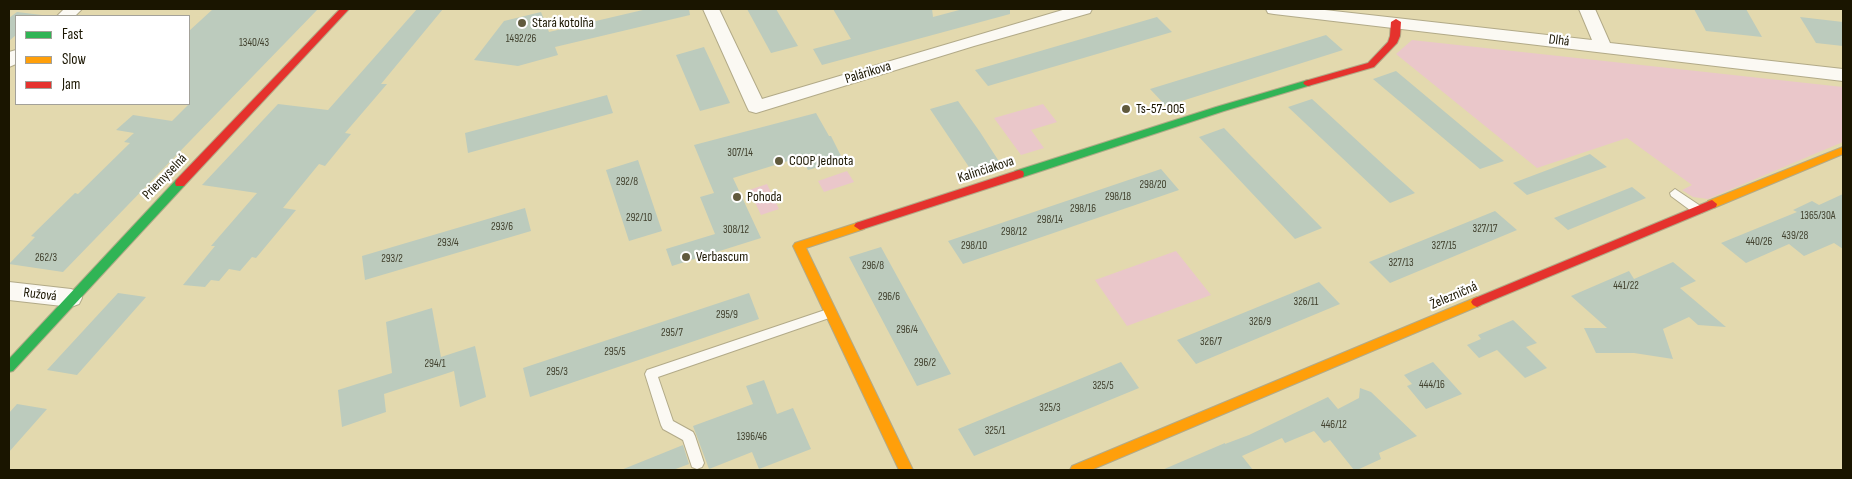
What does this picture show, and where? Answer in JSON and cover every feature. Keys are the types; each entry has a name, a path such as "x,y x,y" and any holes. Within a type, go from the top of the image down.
{"street":[{"name":"Priemyselná","path":"9,367 71,298 345,9"},
{"name":"Palárikova","path":"711,9 756,107 968,42 1084,9"},
{"name":"Dlhá","path":"1274,9 1843,75"},
{"path":"1587,9 1603,46"},
{"name":"Kalinčiakova","path":"906,470 799,246 1220,109 1372,65 1392,43 1395,36 1396,22"},
{"name":"Železničná","path":"1077,470 1843,150"},
{"name":"Ružová","path":"9,291 71,298"}],"lane":[{"path":"1675,193 1698,210"},
{"path":"697,463 688,436 668,425 651,374 832,312"}],"shaded area":[{"path":"1412,40 1843,87 1843,142 1708,199 1693,197 1682,190 1692,185 1627,138 1537,168 1396,54"},
{"path":"1043,104 1057,122 1031,130 1044,148 1021,155 994,118"},
{"path":"847,171 854,182 824,192 818,181"},
{"path":"767,184 779,209 761,215 749,190"},
{"path":"1176,251 1211,295 1127,326 1095,280"}],"building":[{"path":"213,9 318,9 63,272 9,264 35,237 31,236 75,193 78,194 130,143 124,142 134,133 116,130 133,115 172,121 190,105 190,30"},
{"path":"417,9 443,9 381,84 387,84 345,133 351,134 325,166 319,164 283,208 296,210 256,258 252,257 240,271 229,269 219,281 211,280 205,287 183,285 215,246 211,246 257,193 202,185 278,104 328,110"},
{"path":"647,9 689,9 690,15 555,47 558,55 518,66 474,60 504,21 541,12 549,32"},
{"path":"747,9 776,9 798,46 771,53"},
{"path":"833,9 932,9 933,17 963,9 1010,9 1010,14 822,65 813,49 851,39"},
{"path":"1694,9 1746,9 1762,37 1706,31"},
{"path":"17,12 42,15 15,15 15,36 9,41 9,18"},
{"path":"1157,17 1172,32 988,86 975,70"},
{"path":"1800,17 1843,22 1843,46 1816,43"},
{"path":"1326,35 1343,50 1166,106 1150,89"},
{"path":"704,47 730,103 700,111 676,55"},
{"path":"1396,71 1504,161 1480,169 1373,79"},
{"path":"607,95 613,113 468,153 465,133"},
{"path":"1312,99 1415,193 1390,203 1288,107"},
{"path":"958,101 1000,163 973,173 930,109"},
{"path":"816,113 829,136 831,136 843,160 808,170 801,157 733,178 761,238 672,266 666,249 715,234 700,197 714,193 694,145"},
{"path":"1224,128 1322,228 1295,239 1199,137"},
{"path":"1590,154 1607,167 1527,195 1513,183"},
{"path":"638,160 662,231 629,241 606,170"},
{"path":"1161,169 1179,190 963,264 948,241"},
{"path":"1632,187 1646,198 1568,230 1554,218"},
{"path":"1843,194 1843,249 1834,243 1804,256 1789,244 1746,263 1721,243 1797,212 1793,210 1812,201 1819,205"},
{"path":"525,208 531,231 365,280 362,256"},
{"path":"1495,211 1517,230 1390,283 1369,262"},
{"path":"881,247 951,374 917,386 849,257"},
{"path":"1673,262 1696,281 1680,288 1726,327 1698,325 1689,317 1663,329 1673,359 1634,353 1596,353 1584,328 1607,328 1571,296 1629,271 1634,279"},
{"path":"1319,282 1340,304 1196,364 1177,340"},
{"path":"118,293 146,297 77,375 47,370"},
{"path":"749,293 759,319 530,397 523,368"},
{"path":"432,308 441,357 475,346 486,397 460,407 454,371 384,394 386,412 342,427 338,390 392,373 386,322"},
{"path":"1513,320 1537,343 1526,347 1547,368 1525,378 1497,350 1479,358 1467,345 1481,339 1478,335"},
{"path":"1121,362 1139,388 974,456 958,429"},
{"path":"1433,362 1462,394 1426,409 1407,386 1412,384 1404,375"},
{"path":"764,380 777,414 793,408 811,449 759,469 752,452 709,469 693,426 753,404 746,386"},
{"path":"1360,388 1371,392 1417,436 1379,453 1381,459 1357,470 1354,470 1330,440 1324,443 1314,431 1285,443 1282,438 1242,456 1253,470 1162,470 1225,443 1249,435 1328,397 1338,409 1359,398"},
{"path":"17,404 47,409 9,452 9,413"},
{"path":"683,445 689,464 673,470 621,470"}],"traffic: fast":[{"path":"1019,174 1220,109 1308,83"},
{"path":"9,367 180,183"}],"traffic: slow":[{"path":"1712,204 1843,150"},
{"path":"860,226 799,246 906,470"},
{"path":"1077,470 1477,302"}],"traffic: jam":[{"path":"180,183 345,9"},
{"path":"1308,83 1371,65 1392,43 1395,36 1396,22"},
{"path":"860,226 1019,174"},
{"path":"1477,302 1712,204"}],"place":[{"name":"Stará kotolňa","path":"522,23"},
{"name":"Ts-57-005","path":"1126,109"},
{"name":"COOP Jednota","path":"779,161"},
{"name":"Pohoda","path":"737,197"},
{"name":"Verbascum","path":"686,257"}]}
